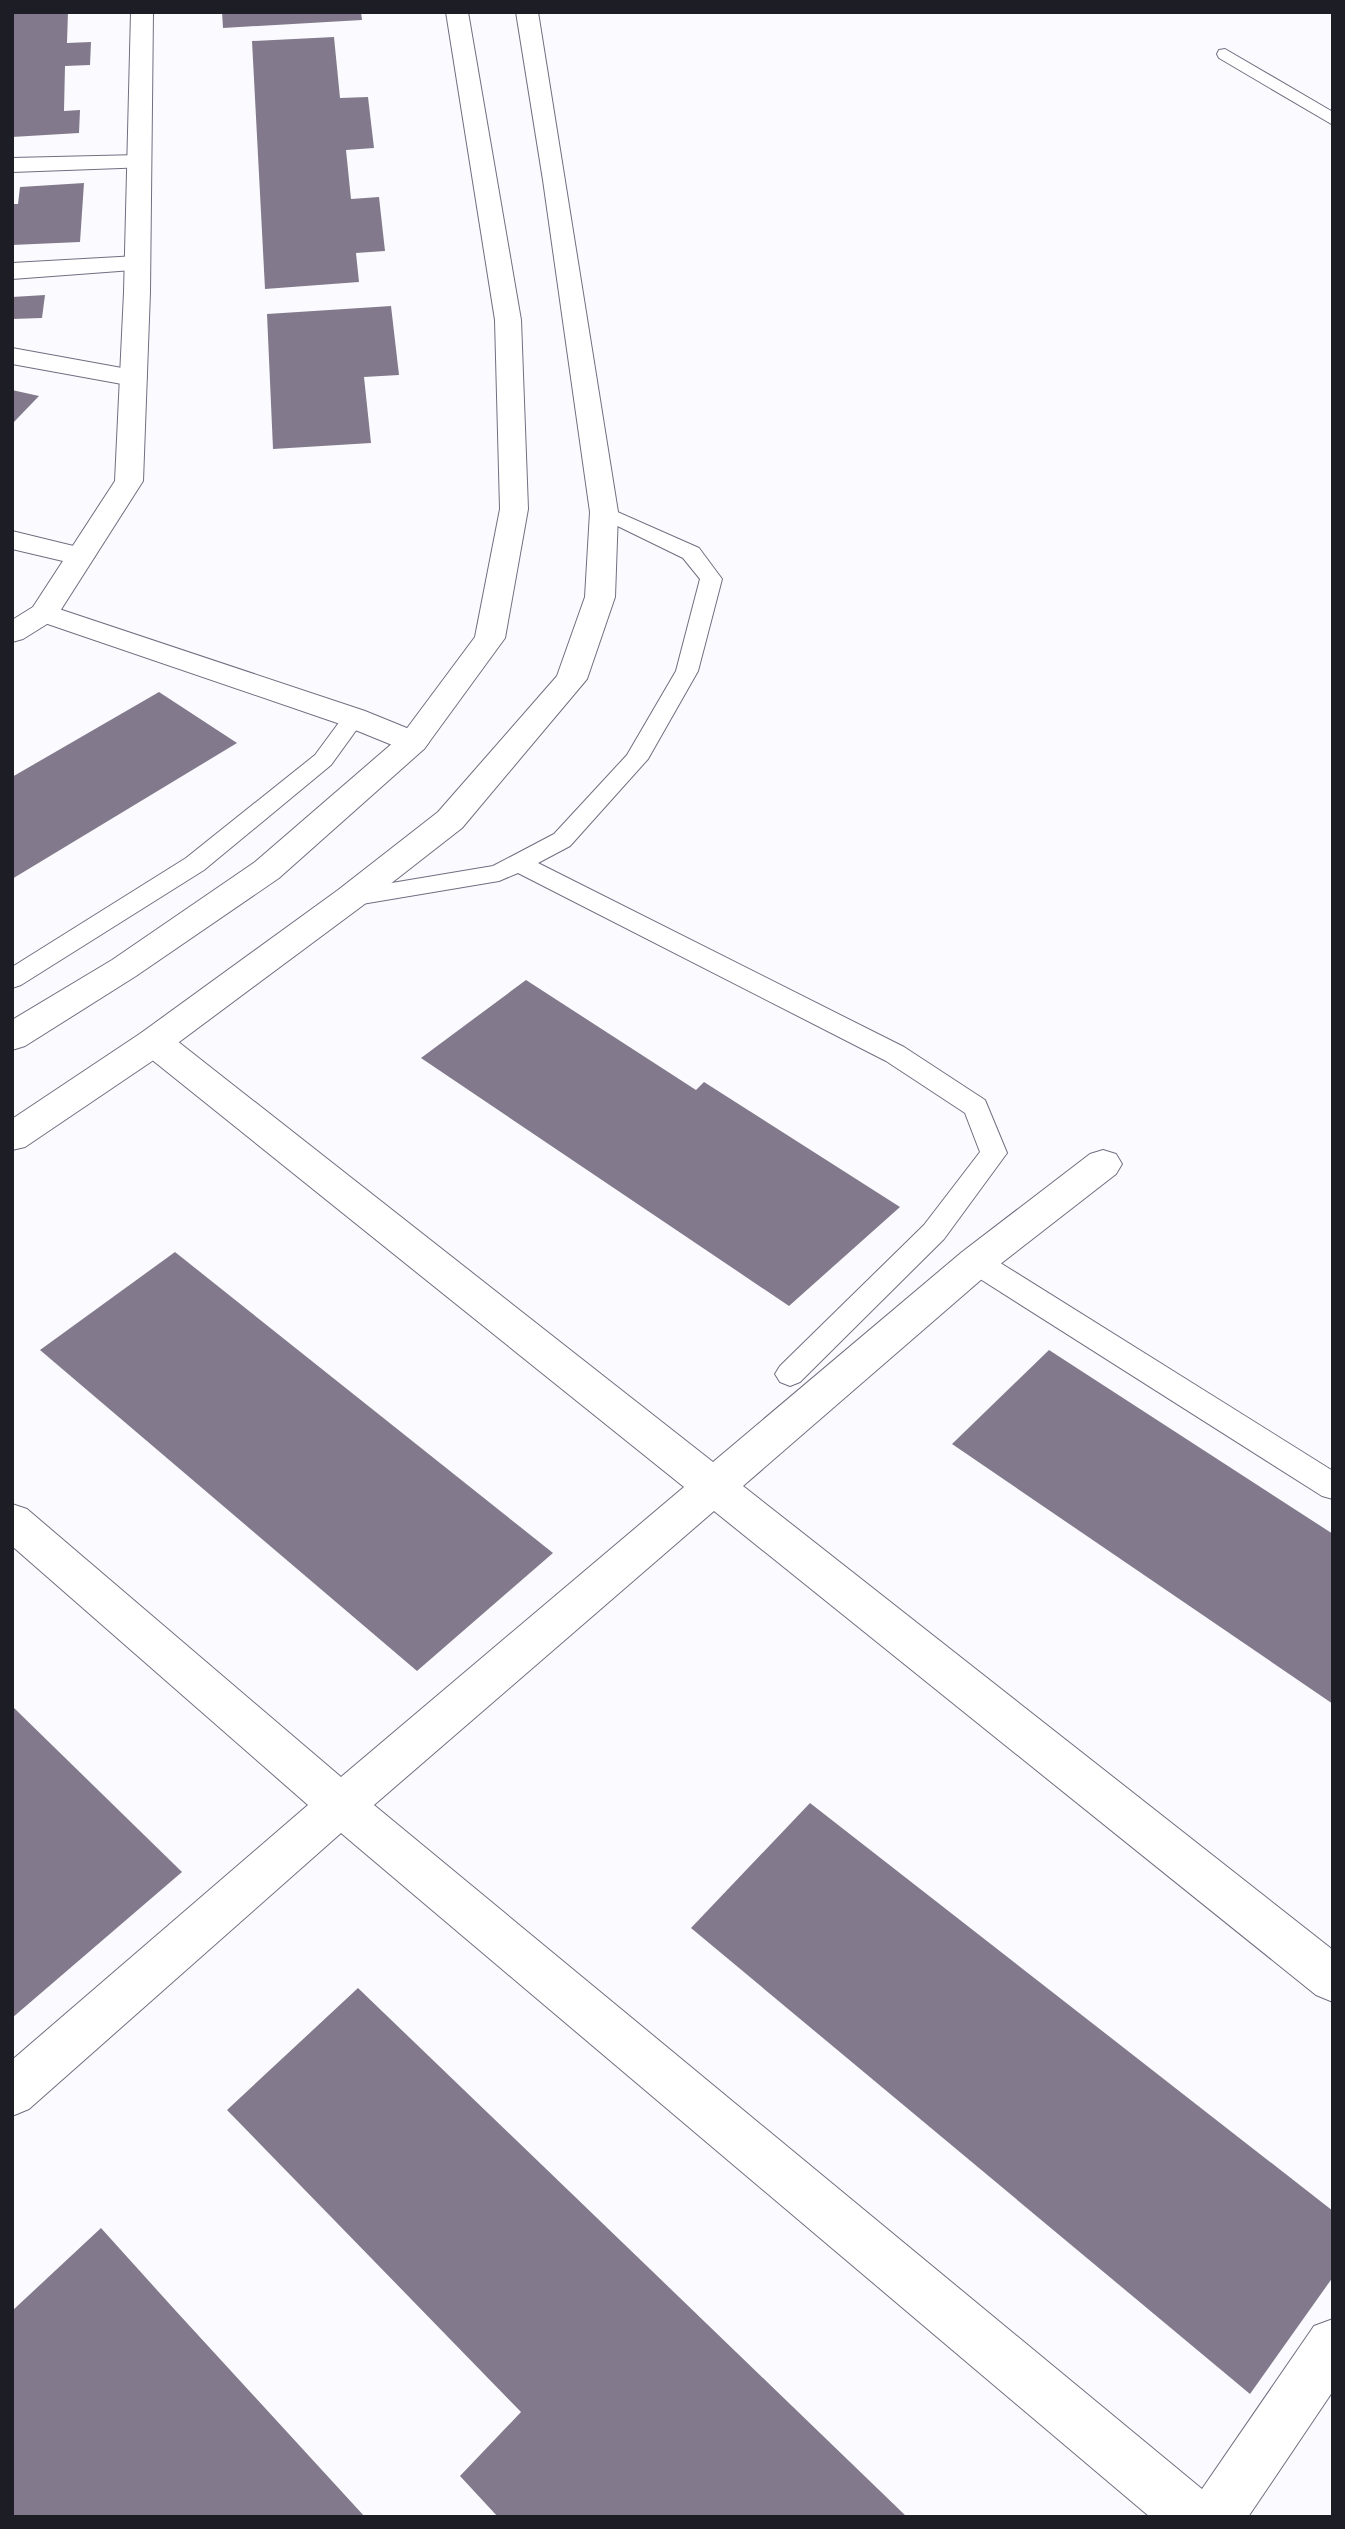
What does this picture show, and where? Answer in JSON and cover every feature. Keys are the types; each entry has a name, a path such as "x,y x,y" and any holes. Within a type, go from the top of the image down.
{"street":[{"path":"12,633 44,613 129,481 142,12"},
{"path":"12,1037 124,968 267,870 413,742 490,638 514,509 508,320 457,12"},
{"path":"12,1137 154,1042 450,820 572,679 600,597 604,512 557,193 527,12"},
{"path":"12,165 139,162"},
{"path":"12,271 137,264"},
{"path":"12,355 133,378"},
{"path":"12,540 80,556"},
{"path":"44,613 354,718 413,742"},
{"path":"154,1042 1333,1979"},
{"path":"12,2092 711,1486 976,1262 1103,1164"},
{"path":"12,1521 341,1805 1193,2517"},
{"path":"1216,2517 1333,2345"}],"lane":[{"path":"1225,54 1333,120"},
{"path":"349,898 499,873 562,840 636,759 687,671 711,579 691,553 604,512"},
{"path":"12,979 195,864 323,760 354,718"},
{"path":"518,863 895,1054 976,1107 994,1153 934,1232 790,1374"},
{"path":"976,1262 1333,1487"}],"building":[{"path":"12,12 68,12 67,43 91,42 90,65 65,66 64,111 80,110 79,133 12,137"},
{"path":"222,12 361,12 362,20 223,28"},
{"path":"334,37 340,98 368,97 374,148 346,150 351,199 379,197 385,251 356,253 359,282 265,289 252,41"},
{"path":"84,183 80,242 12,245 12,204 18,204 20,187"},
{"path":"45,295 42,318 12,319 12,297"},
{"path":"391,306 399,375 364,377 371,443 273,449 267,314"},
{"path":"12,390 39,396 12,424"},
{"path":"159,692 237,743 12,879 12,777"},
{"path":"526,980 696,1090 704,1082 900,1207 789,1306 421,1058"},
{"path":"175,1252 553,1553 417,1671 40,1350"},
{"path":"1049,1350 1333,1534 1333,1704 952,1444"},
{"path":"12,1706 182,1872 12,2018"},
{"path":"810,1803 1333,2211 1333,2277 1250,2394 691,1928"},
{"path":"358,1988 907,2517 498,2517 460,2476 521,2412 227,2110"},
{"path":"101,2228 365,2517 12,2517 12,2311"}]}
